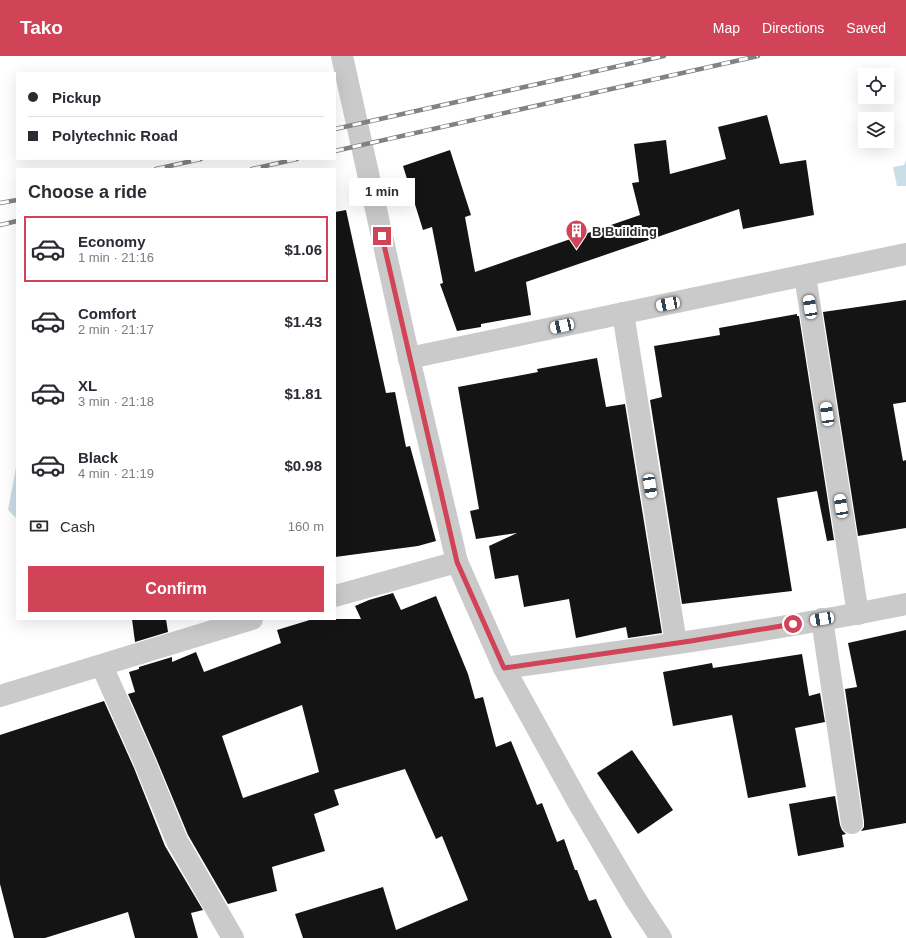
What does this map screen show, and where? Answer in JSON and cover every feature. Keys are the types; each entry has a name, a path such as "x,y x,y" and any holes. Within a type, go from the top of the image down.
{"street":[{"path":"342,56 409,358 457,562 504,668 578,802 634,897 661,938"},
{"path":"409,358 906,254"},
{"path":"805,276 858,614"},
{"path":"623,313 676,643"},
{"path":"336,596 457,562"},
{"path":"504,668 676,643 858,614 906,604"},
{"path":"822,619 852,823"},
{"path":"0,696 249,620"},
{"path":"102,666 145,763 177,841 233,938"}],"water":[{"path":"906,160 906,186 897,186 893,167 904,165"},
{"path":"16,467 16,518 8,510"}],"building":[{"path":"767,115 780,164 806,160 814,215 743,229 739,209 526,282 531,315 481,324 481,327 457,331 440,284 443,283 432,227 423,230 403,166 450,150 471,215 465,217 475,272 640,215 632,183 639,182 634,144 666,140 670,174 726,159 718,127"},
{"path":"346,210 386,393 395,392 406,447 410,446 436,541 418,546 336,557 336,212"},
{"path":"906,300 906,402 893,404 903,461 906,460 906,528 858,536 823,312"},
{"path":"797,314 797,316 799,316 834,540 827,541 817,491 777,498 792,591 682,604 650,400 662,397 654,346 720,335 719,328"},
{"path":"597,358 606,407 625,404 662,633 628,638 626,627 576,638 569,599 524,607 518,575 495,579 489,546 517,533 476,539 470,511 479,509 458,387 538,372 537,369"},
{"path":"393,593 401,610 436,596 468,674 475,699 483,697 496,747 511,741 537,805 542,803 557,842 564,839 575,870 577,870 589,901 596,899 612,938 303,938 295,914 383,887 396,930 468,900 442,836 436,839 405,769 334,790 339,805 314,814 325,851 272,867 277,891 228,904 188,835 128,694 135,692 129,672 139,669 139,667 172,657 172,662 196,652 204,672 281,643 277,630 310,620 361,619 355,606","holes":["302,705 319,772 243,798 222,736"]},
{"path":"132,620 166,620 168,632 135,642"},
{"path":"906,630 906,823 861,831 864,827 864,821 845,689 857,687 848,643"},
{"path":"802,654 809,696 820,693 825,722 795,728 806,787 748,798 732,715 673,726 663,672 712,663 713,668"},
{"path":"104,701 134,768 165,846 203,910 191,913 198,938 135,938 128,912 45,938 14,938 0,884 0,735"},
{"path":"632,750 673,810 638,834 597,773"},
{"path":"835,796 840,825 846,834 842,835 844,847 798,856 789,804"}],"railway":[{"path":"336,129 664,56"},
{"path":"336,151 758,56"},
{"path":"160,168 196,160"},
{"path":"256,168 292,160"},
{"path":"0,203 16,200"},
{"path":"0,225 16,221"}],"place":[{"name":"B Building","path":"576,250"}],"route":[{"path":"382,236 457,562 504,668 691,641 793,624"}]}
